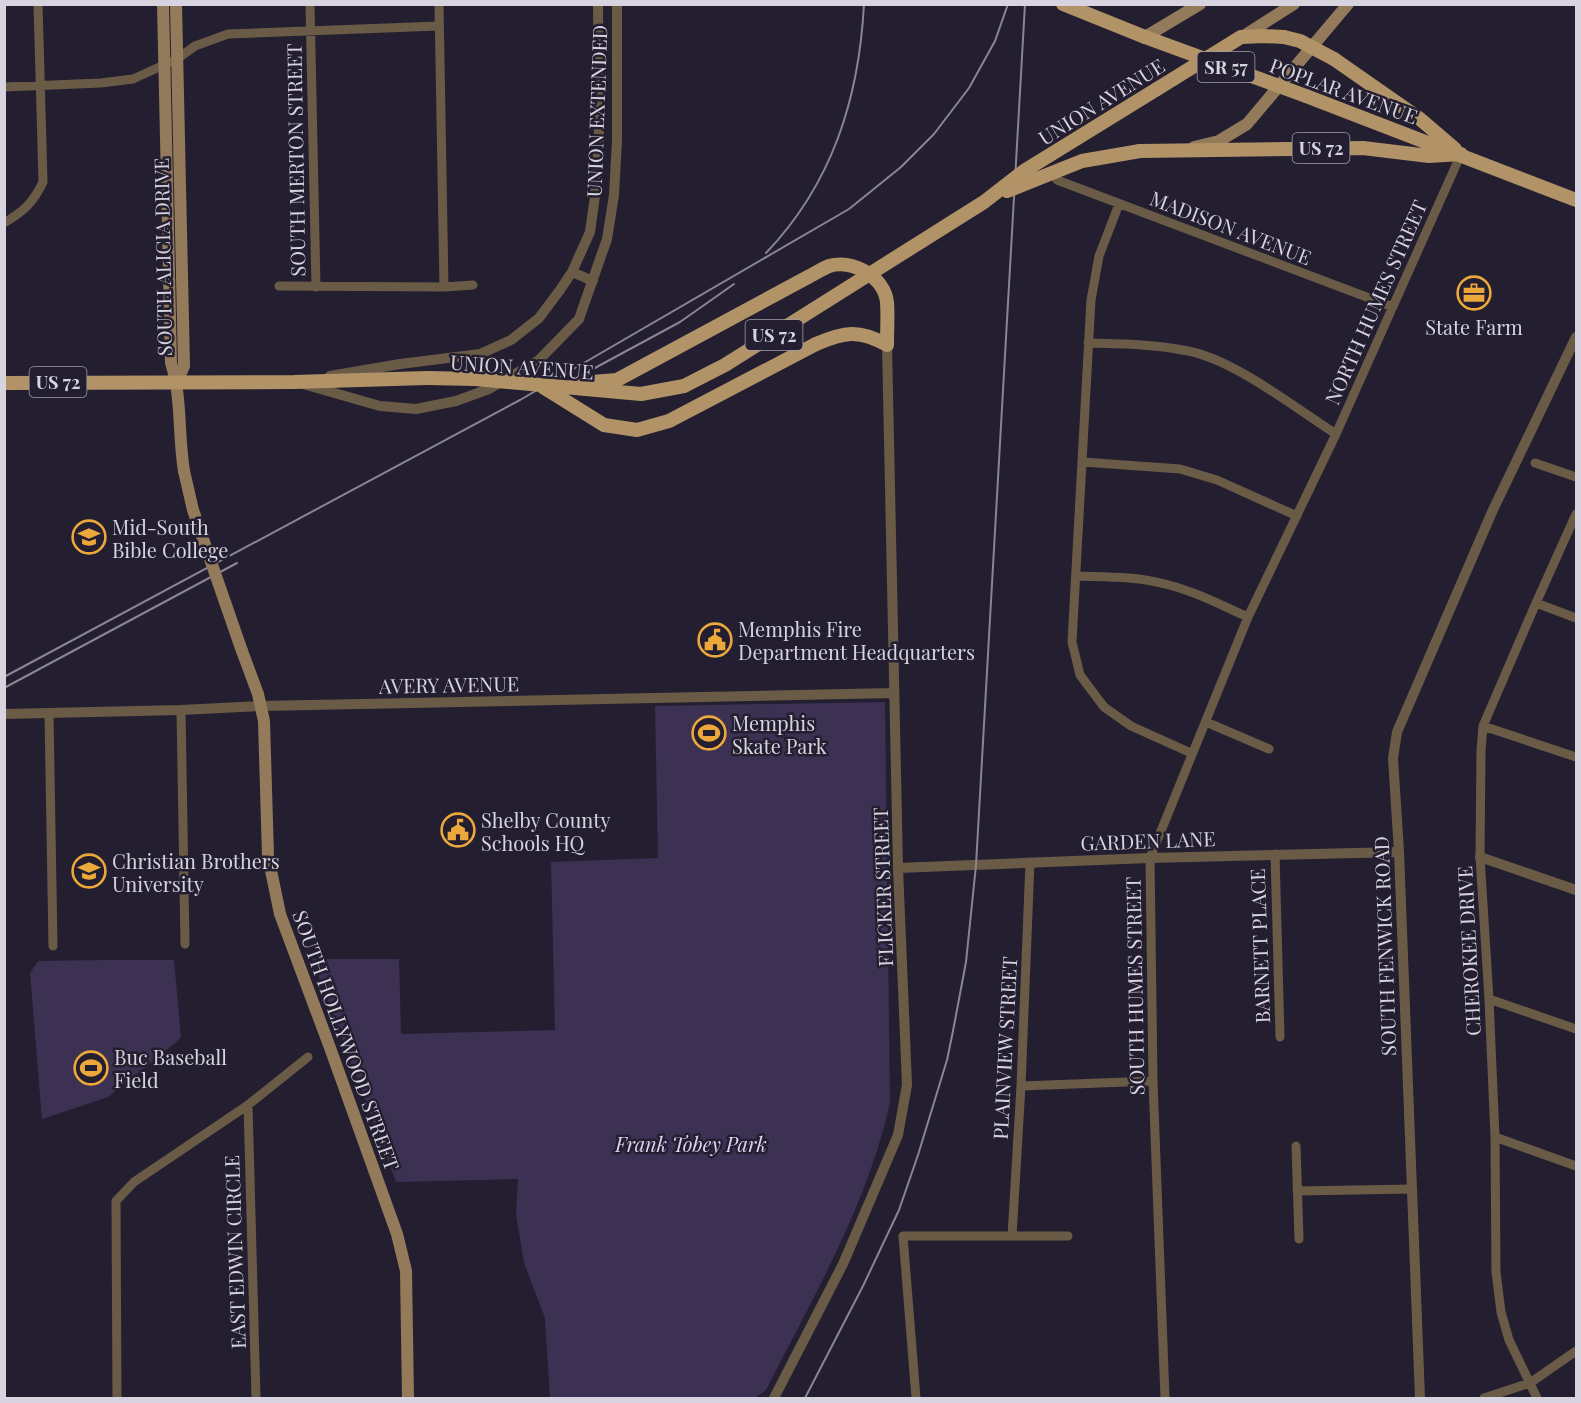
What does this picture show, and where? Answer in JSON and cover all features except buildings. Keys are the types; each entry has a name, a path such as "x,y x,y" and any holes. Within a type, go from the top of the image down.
{"main road":[{"path":"163,4 170,25"},
{"path":"170,25 176,4"},
{"name":"POPLAR AVENUE","path":"1063,4 1145,37 1461,154 1576,200"},
{"path":"1145,37 1200,4"},
{"path":"1241,37 1294,4"},
{"path":"1181,150 1219,141 1247,124 1348,4"},
{"name":"SOUTH ALICIA DRIVE","path":"170,25 184,366 177,382"},
{"name":"US 72","path":"1241,37 1284,37 1317,49 1420,119 1461,154"},
{"name":"UNION AVENUE","path":"4,382 294,382 427,378 475,379 641,394 684,386 725,365 984,202 1024,171 1241,37"},
{"name":"US 72","path":"1181,150 1363,148 1429,156 1461,154"},
{"name":"UNION AVENUE","path":"984,202 1067,165 1140,151 1181,150"},
{"path":"844,265 859,269 874,277 882,287 887,300 887,345 854,333 845,333 816,344 669,421 637,430 604,425 541,386 617,380 830,266 844,265"},
{"name":"SOUTH HOLLYWOOD STREET","path":"177,382 180,441 184,471 194,510 261,706 264,721 267,838 273,887 287,936 397,1234 406,1271 408,1398"}],"street":[{"path":"4,223 23,212 44,182 38,4"},
{"name":"SOUTH MERTON STREET","path":"310,4 316,287"},
{"path":"439,4 444,287"},
{"name":"UNION EXTENDED","path":"294,382 400,364 480,354 511,340 539,318 572,272 590,232 595,196 598,113 598,4"},
{"name":"UNION EXTENDED","path":"294,382 380,406 416,409 456,401 489,389 539,360 579,319 607,239 614,195 617,4"},
{"path":"4,87 101,83 133,79 171,62 195,46 228,34 439,26"},
{"path":"598,113 617,114"},
{"name":"NORTH HUMES STREET","path":"1321,465 1461,154"},
{"name":"MADISON AVENUE","path":"1057,180 1393,307"},
{"path":"1119,204 1099,256 1091,300 1072,642 1080,675 1104,707 1131,726 1191,753"},
{"path":"572,272 593,280"},
{"path":"279,286 444,287 473,285"},
{"name":"SOUTH FENWICK ROAD","path":"1420,1398 1399,852 1393,758 1398,732 1492,512 1576,337"},
{"path":"1088,343 1148,345 1191,351 1232,367 1336,434"},
{"name":"FLICKER STREET","path":"774,1398 780,1391 843,1264 898,1135 907,1085 898,868 887,345"},
{"path":"1083,462 1180,469 1217,480 1297,516"},
{"path":"1535,463 1576,477"},
{"name":"SOUTH HUMES STREET","path":"1165,1398 1153,1081 1150,858 1248,617 1321,465"},
{"name":"CHEROKEE DRIVE","path":"1537,1398 1509,1340 1501,1312 1497,1272 1495,1137 1480,857 1481,751 1483,726 1576,514"},
{"path":"1076,576 1129,578 1164,583 1192,592 1248,617"},
{"path":"1536,603 1576,618"},
{"name":"AVERY AVENUE","path":"4,714 261,706 894,693"},
{"path":"181,710 185,944"},
{"path":"49,714 53,946"},
{"path":"1206,722 1269,749"},
{"path":"1483,726 1576,758"},
{"name":"GARDEN LANE","path":"898,868 1275,854 1399,852"},
{"name":"BARNETT PLACE","path":"1275,854 1280,1037"},
{"path":"1480,857 1576,890"},
{"name":"PLAINVIEW STREET","path":"1012,1236 1030,862"},
{"path":"1489,999 1576,1029"},
{"path":"117,1398 116,1201 134,1182 248,1105 308,1057"},
{"path":"1021,1086 1153,1081"},
{"name":"EAST EDWIN CIRCLE","path":"248,1105 256,1398"},
{"path":"1495,1137 1576,1166"},
{"path":"1296,1146 1299,1239"},
{"path":"1297,1191 1412,1189"},
{"path":"916,1398 903,1236 1068,1236"},
{"path":"1484,1398 1530,1383 1576,1351"}],"green space":[{"name":"Frank Tobey Park","path":"885,702 890,1103 868,1178 837,1250 766,1390 755,1398 550,1398 545,1318 524,1263 516,1214 518,1179 396,1182 312,959 399,959 401,1034 555,1030 551,862 658,858 655,706"},
{"name":"Buc Baseball Field","path":"174,960 181,1038 108,1097 42,1119 30,973 38,961"}],"railway":[{"path":"766,253 789,226 808,198 825,169 838,138 856,73 864,4"},
{"path":"4,677 520,400 849,209 901,167 934,134 969,88 995,41 1008,4"},
{"path":"805,1398 899,1210 947,1060 966,962 976,865 1025,4"},
{"path":"556,389 680,322 734,284"},
{"path":"4,688 237,563"}],"place":[{"name":"State Farm","path":"1474,293"},
{"name":"Mid-South Bible College","path":"89,537"},
{"name":"Memphis Fire Department Headquarters","path":"715,640"},
{"name":"Memphis Skate Park","path":"709,733"},
{"name":"Shelby County Schools HQ","path":"458,830"},
{"name":"Christian Brothers University","path":"89,871"},
{"name":"Buc Baseball Field","path":"91,1068"}]}
